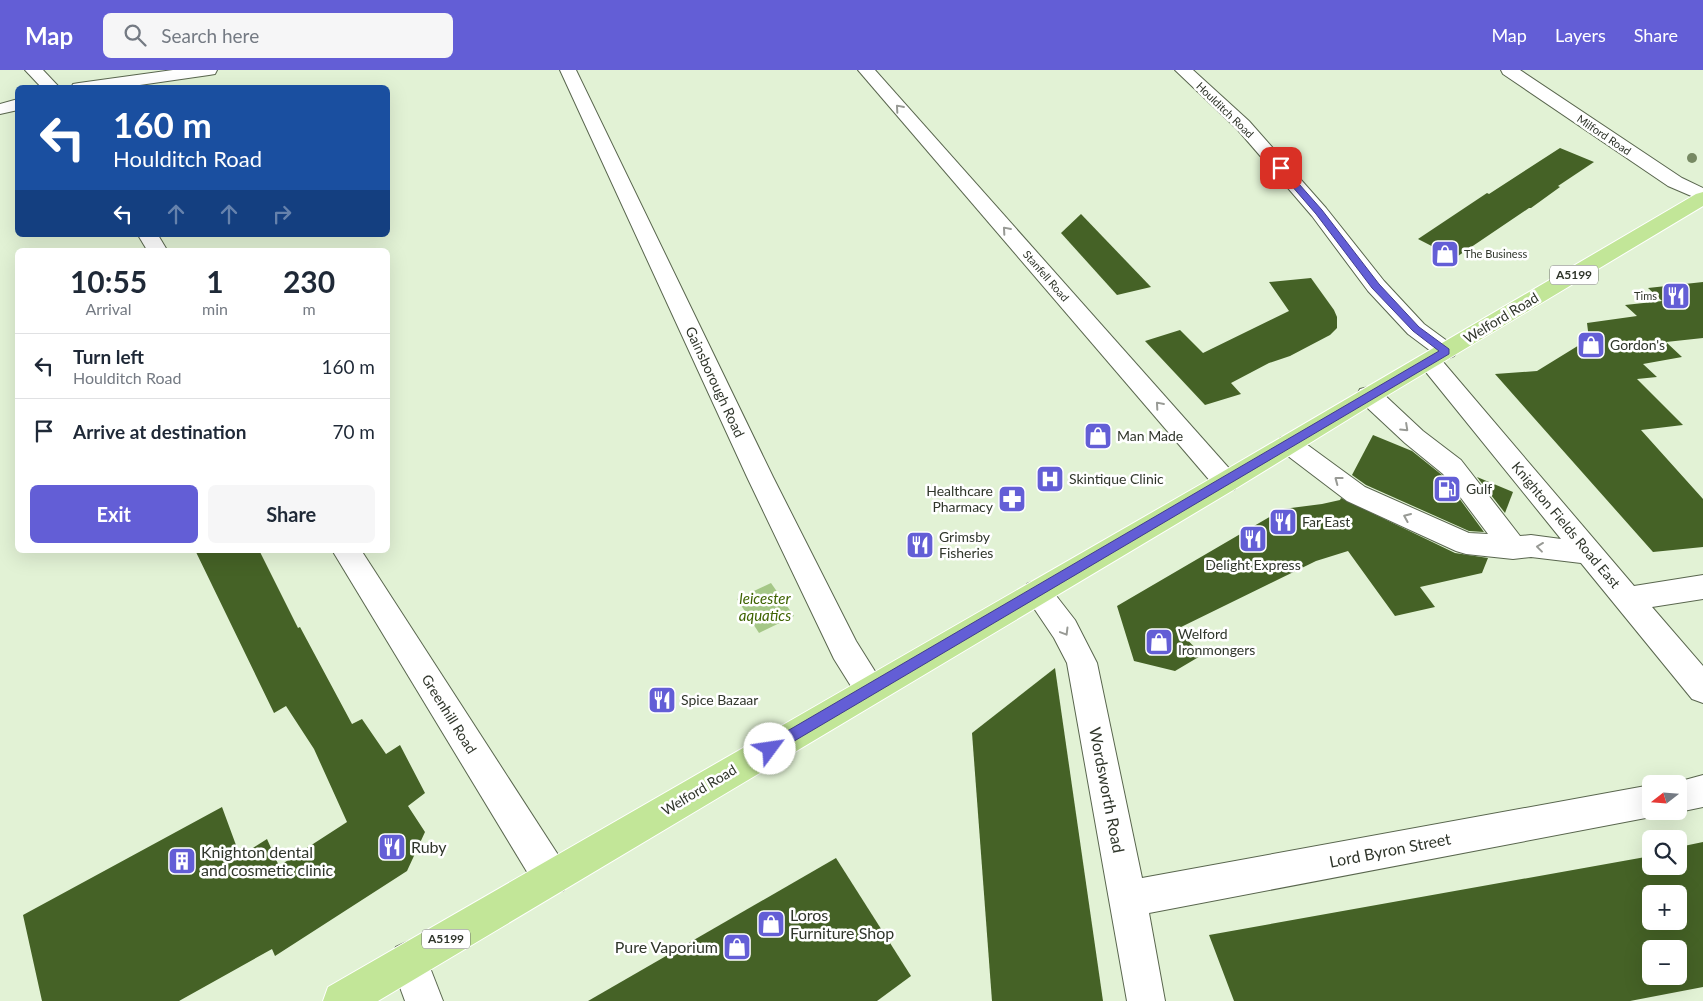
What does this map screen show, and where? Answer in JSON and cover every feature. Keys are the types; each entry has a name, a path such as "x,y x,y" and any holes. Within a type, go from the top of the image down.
{"main road":[{"name":"Welford Road","path":"342,1001 870,689 1226,482 1703,197"}],"street":[{"path":"33,70 49,85"},
{"path":"101,85 209,70"},
{"name":"Gainsborough Road","path":"568,70 760,477 845,650 870,689"},
{"name":"Stanfell Road","path":"866,70 1226,482"},
{"name":"Houlditch Road","path":"1183,70 1243,125 1319,212 1376,286 1416,329 1437,356"},
{"name":"Milford Road","path":"1509,70 1667,177 1703,197"},
{"path":"0,109 15,105"},
{"path":"149,237 156,248"},
{"name":"Knighton Fields Road East","path":"1437,356 1588,553 1703,689"},
{"path":"1369,395 1414,437 1452,468 1513,548"},
{"path":"1289,444 1356,494 1466,543 1513,548 1532,546 1588,553"},
{"name":"Greenhill Road","path":"348,553 551,877"},
{"path":"1628,598 1703,587"},
{"name":"Wordsworth Road","path":"1037,592 1065,630 1082,663 1146,1001"},
{"path":"1688,794 1703,791"},
{"name":"Lord Byron Street","path":"1128,899 1642,803"},
{"path":"409,960 424,1001"}],"water":[{"name":"leicester aquatics","path":"771,583 794,616 759,633 737,599"}],"building":[{"path":"1560,148 1594,162 1558,186 1560,187 1531,208 1455,258 1418,239 1487,193 1489,194"},
{"path":"1081,214 1151,287 1117,295 1061,233"},
{"path":"1311,278 1334,310 1337,317 1337,328 1330,335 1290,356 1269,363 1231,383 1241,394 1205,405 1145,341 1180,330 1203,353 1289,311 1269,282"},
{"path":"1703,282 1703,338 1666,342 1682,357 1643,364 1657,377 1637,379 1683,425 1641,430 1703,499 1703,547 1653,552 1495,374 1537,371 1589,339 1587,323 1637,316 1625,305 1662,301 1648,288"},
{"path":"1373,435 1412,451 1442,475 1484,532 1469,531 1366,485 1352,475"},
{"path":"1477,477 1513,492 1505,513"},
{"path":"1341,498 1455,553 1488,558 1482,573 1420,587 1435,607 1395,616 1348,551 1316,561 1177,629 1202,655 1175,671 1134,661 1117,606 1283,509 1322,504 1340,500"},
{"path":"196,553 260,553 298,628 300,627 352,724 362,719 386,754 400,745 425,793 408,806 425,832 407,871 275,956 272,949 179,1001 42,1001 23,915 222,807 240,856 267,839 279,866 347,822 314,749 286,706 274,713"},
{"path":"1055,668 1103,1001 992,1001 972,733"},
{"path":"1703,842 1703,987 1630,1001 1234,1001 1209,935 1642,858 1642,875 1687,875 1687,845"},
{"path":"836,858 911,976 877,1001 588,1001"}],"place":[{"name":"The Business","path":"1445,254"},
{"name":"Tims","path":"1676,296"},
{"name":"Gordon's","path":"1591,345"},
{"name":"Man Made","path":"1098,436"},
{"name":"Skintique Clinic","path":"1050,479"},
{"name":"Gulf","path":"1447,489"},
{"name":"Healthcare Pharmacy","path":"1012,499"},
{"name":"Far East","path":"1283,522"},
{"name":"Delight Express","path":"1253,539"},
{"name":"Grimsby Fisheries","path":"920,545"},
{"name":"Welford Ironmongers","path":"1159,642"},
{"name":"Spice Bazaar","path":"662,700"},
{"name":"Ruby","path":"392,847"},
{"name":"Knighton dental and cosmetic clinic","path":"182,861"},
{"name":"Loros Furniture Shop","path":"771,924"},
{"name":"Pure Vaporium","path":"737,947"}],"route":[{"path":"770,749 1446,351 1416,329 1376,286 1319,212 1281,168"}]}
